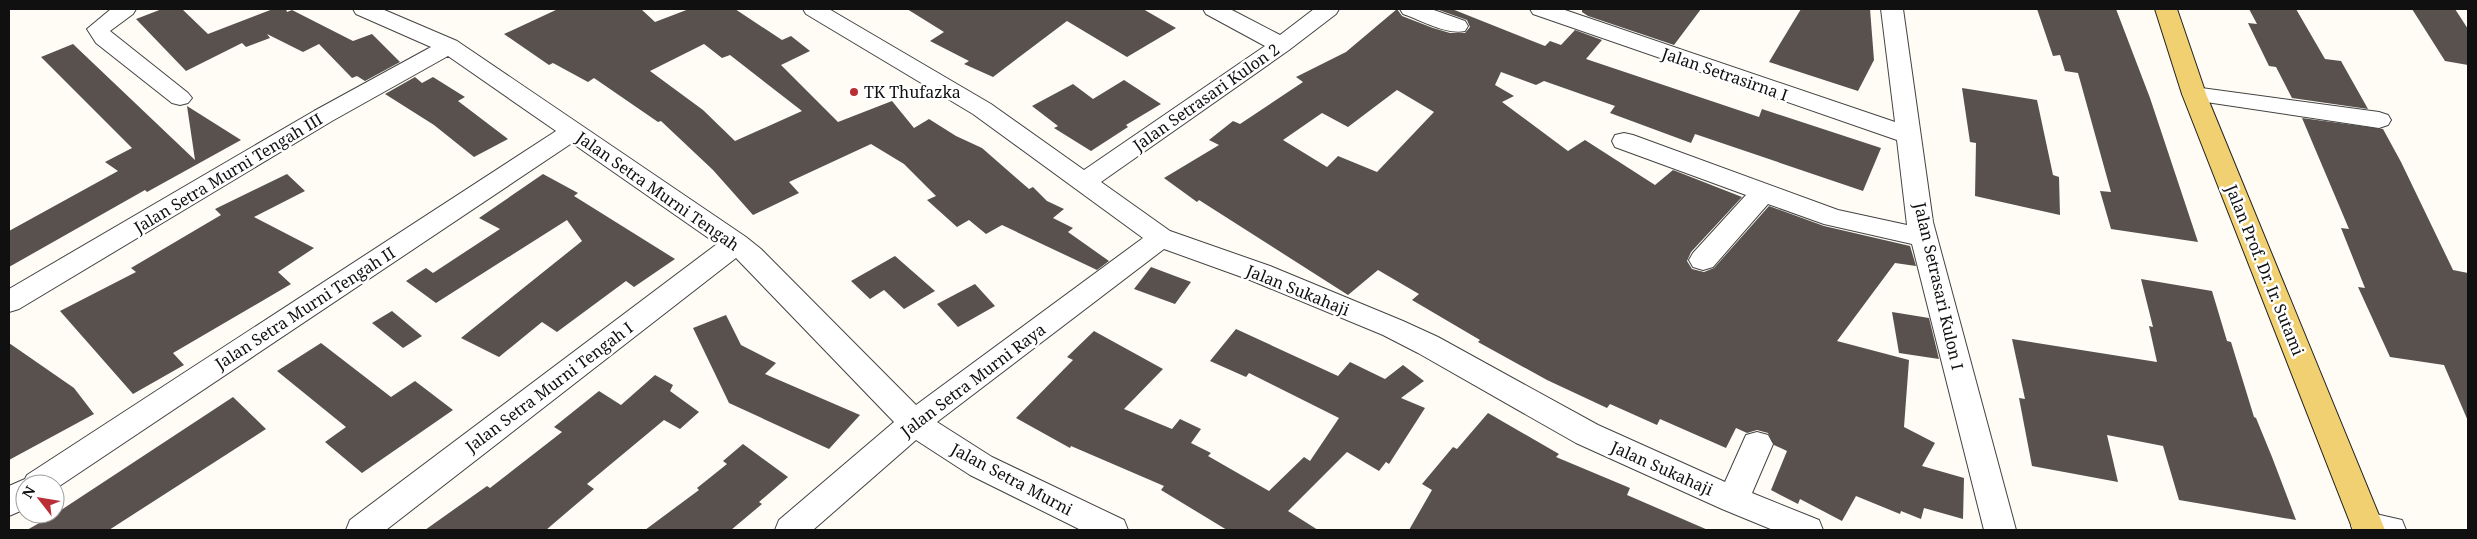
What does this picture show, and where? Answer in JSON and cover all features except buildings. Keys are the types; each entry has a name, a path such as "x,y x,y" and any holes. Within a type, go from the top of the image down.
{"main road":[{"name":"Jalan Prof. Dr. Ir. Sutami","path":"2166,9 2194,94 2375,529"}],"street":[{"path":"125,9 98,28 104,38 180,98"},
{"name":"Jalan Sukahaji","path":"814,9 982,109 1082,183 1161,238 1260,273 1393,328 1428,345 1587,434 1676,476 1807,530"},
{"path":"1214,9 1281,45"},
{"name":"Jalan Setrasari Kulon 2","path":"1082,183 1281,45 1328,9"},
{"path":"1411,9 1457,26"},
{"name":"Jalan Setrasirna I","path":"1542,9 1910,136"},
{"name":"Jalan Setrasari Kulon I","path":"1890,9 1910,136 1920,222 2000,530"},
{"name":"Jalan Setra Murni Tengah","path":"385,12 449,46 736,244 751,256 914,423"},
{"name":"Jalan Setra Murni Tengah III","path":"9,302 323,116 449,46"},
{"path":"2194,94 2379,120"},
{"name":"Jalan Setra Murni Tengah II","path":"53,474 573,131"},
{"path":"1624,141 1833,218 1925,238"},
{"path":"1703,260 1763,193"},
{"name":"Jalan Setra Murni Raya","path":"792,530 914,423 1161,238"},
{"name":"Jalan Setra Murni Tengah I","path":"362,530 736,244"},
{"name":"Jalan Setra Murni","path":"914,423 981,466 1112,530"},
{"path":"1733,500 1757,444"}],"place":[{"name":"TK Thufazka","path":"854,92"}]}
